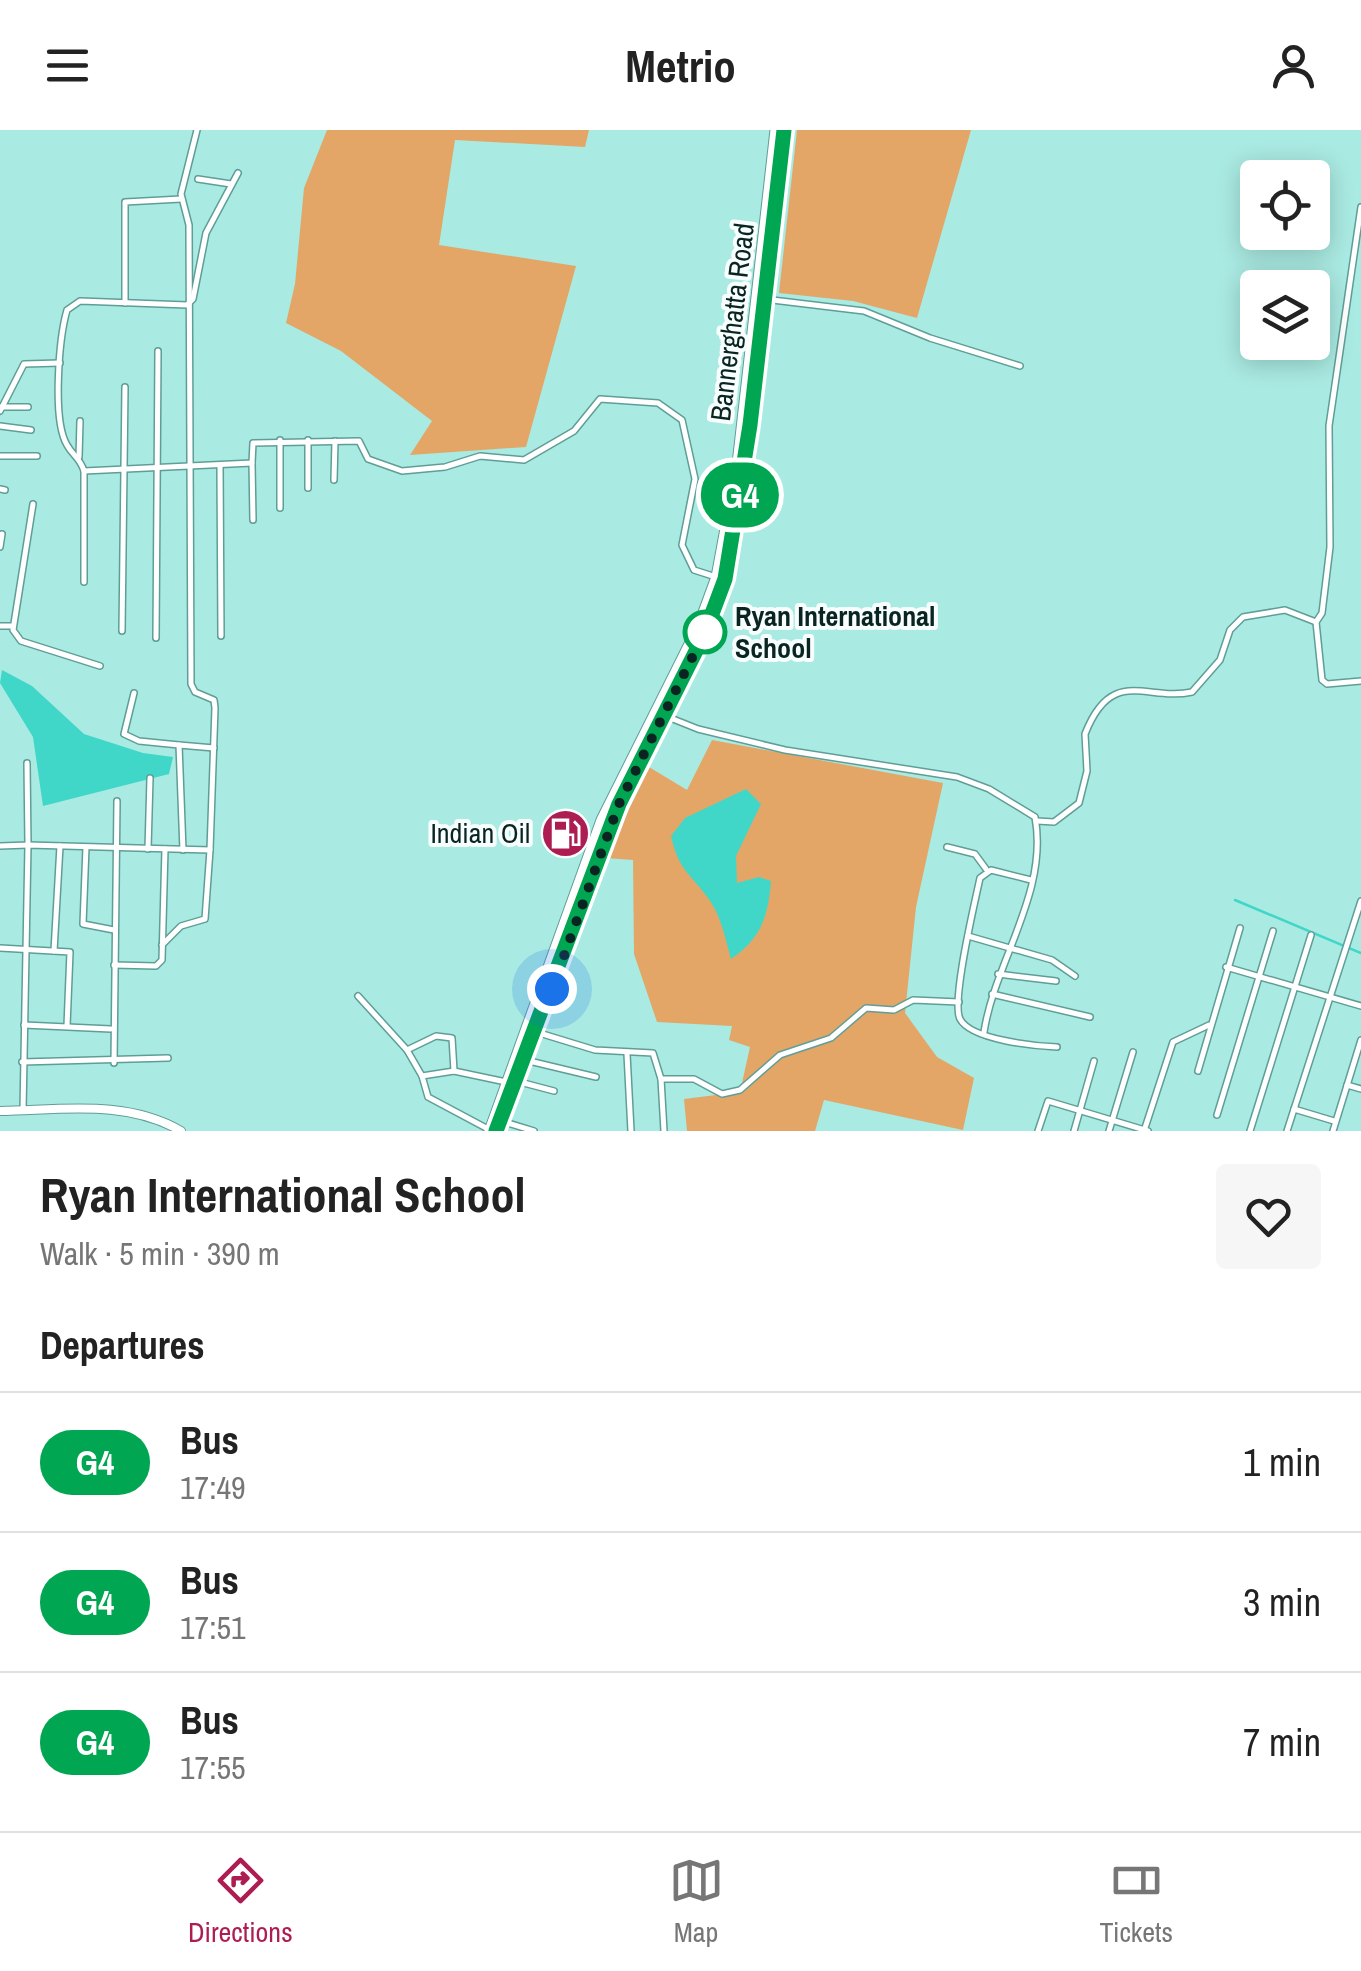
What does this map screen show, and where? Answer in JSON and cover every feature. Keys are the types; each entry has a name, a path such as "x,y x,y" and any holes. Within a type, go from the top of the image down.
{"main road":[{"name":"Bannerghatta Road","path":"512,1082 536,1032 602,820 698,626 716,577 763,298 775,130"},
{"name":"Bannerghatta Road","path":"494,1126 619,804 704,635 725,579 784,130"},
{"path":"0,1111 122,1109 148,1115 182,1131"}],"street":[{"path":"162,945 181,926 205,919 210,850 214,700 195,692 191,684 187,305 190,225 181,199 198,130"},
{"path":"84,582 84,471 79,457 65,440 60,363 65,318 73,304 187,305 193,299 213,215 238,172"},
{"path":"198,178 232,184"},
{"path":"125,303 125,202 181,199"},
{"path":"1361,207 1332,398 1330,547 1322,613 1316,622 1322,680 1327,684 1361,681"},
{"path":"763,298 864,311 930,338 1020,366"},
{"path":"156,638 158,351"},
{"path":"0,409 24,364 60,363"},
{"path":"122,631 125,387"},
{"path":"253,520 253,443 362,442 368,459 402,471 444,467 480,456 524,460 567,437 600,399 666,406 686,427 696,479 683,532 683,550 694,570 716,577"},
{"path":"0,409 28,408"},
{"path":"79,457 80,421"},
{"path":"0,426 31,430"},
{"path":"280,440 280,508"},
{"path":"308,440 308,488"},
{"path":"334,480 335,441"},
{"path":"0,456 36,456"},
{"path":"84,471 252,463"},
{"path":"220,465 221,636"},
{"path":"33,504 12,626 21,640 100,666"},
{"path":"0,548 2,534"},
{"path":"663,715 698,729 785,750 957,777 989,789 1037,821 1054,822 1079,803 1087,771 1085,734 1115,696 1139,687 1192,692 1220,660 1230,630 1257,612 1292,611 1316,622"},
{"path":"0,626 12,626"},
{"path":"134,693 124,734 131,740 214,748"},
{"path":"179,745 183,850"},
{"path":"23,1111 27,763"},
{"path":"148,848 150,778"},
{"path":"114,1063 117,801"},
{"path":"984,1032 998,974 1022,925 1037,821"},
{"path":"0,846 210,850"},
{"path":"54,950 60,846"},
{"path":"86,847 82,924 114,930"},
{"path":"947,847 974,854 987,870 1030,880"},
{"path":"114,965 156,966 162,960 165,849"},
{"path":"987,870 980,878 968,936 960,1020 1021,1045 1056,1047"},
{"path":"1288,1131 1361,901"},
{"path":"1198,1071 1240,928"},
{"path":"1218,1114 1272,931"},
{"path":"1250,1131 1311,935"},
{"path":"968,936 1008,951 1052,960 1075,976"},
{"path":"0,948 71,954 66,1026"},
{"path":"1226,967 1361,1006"},
{"path":"998,974 1056,982"},
{"path":"992,994 1090,1017"},
{"path":"358,996 407,1050 422,1076 428,1097 494,1126 534,1131"},
{"path":"661,1079 694,1079 714,1092 740,1090 780,1055 831,1038 866,1008 894,1010 913,1000 959,1002"},
{"path":"1038,1131 1048,1101 1146,1131 1172,1042 1210,1024"},
{"path":"24,1026 112,1029"},
{"path":"536,1032 595,1050 653,1053 661,1079 664,1131"},
{"path":"407,1050 436,1036 452,1038 454,1072"},
{"path":"1332,1131 1361,1040"},
{"path":"1109,1131 1133,1052"},
{"path":"628,1053 631,1131"},
{"path":"22,1062 114,1063 168,1058"},
{"path":"525,1060 596,1077"},
{"path":"1074,1131 1094,1060"},
{"path":"422,1076 454,1072 554,1092"},
{"path":"1347,1085 1361,1089"},
{"path":"1294,1110 1335,1121"}],"shaded area":[{"path":"327,130 589,130 585,147 455,140 439,245 576,266 526,447 410,455 432,421 341,351 286,323 295,284 304,188"},
{"path":"797,130 971,130 917,318 853,301 779,293"},
{"path":"712,740 943,783 916,907 905,1013 937,1057 974,1078 963,1130 824,1100 815,1131 687,1131 684,1099 740,1092 750,1047 729,1040 732,1026 657,1022 634,954 633,860 606,858 649,767 687,790"}],"water":[{"path":"2,670 32,686 84,734 143,753 173,757 169,774 43,806 33,737 0,683"},
{"path":"746,789 761,804 736,856 737,883 759,877 771,881 762,925 750,943 731,959 716,912 681,864 671,836 685,818"}],"waterway":[{"path":"1235,900 1361,953"}],"bus line":[{"name":"G4","path":"496,1131 619,804 704,635 725,579 735,533 767,299 784,130"}],"place":[{"name":"Ryan International School","path":"705,632"},
{"name":"Indian Oil","path":"565,833"}],"route":[{"path":"552,989 619,804 705,632"}]}
